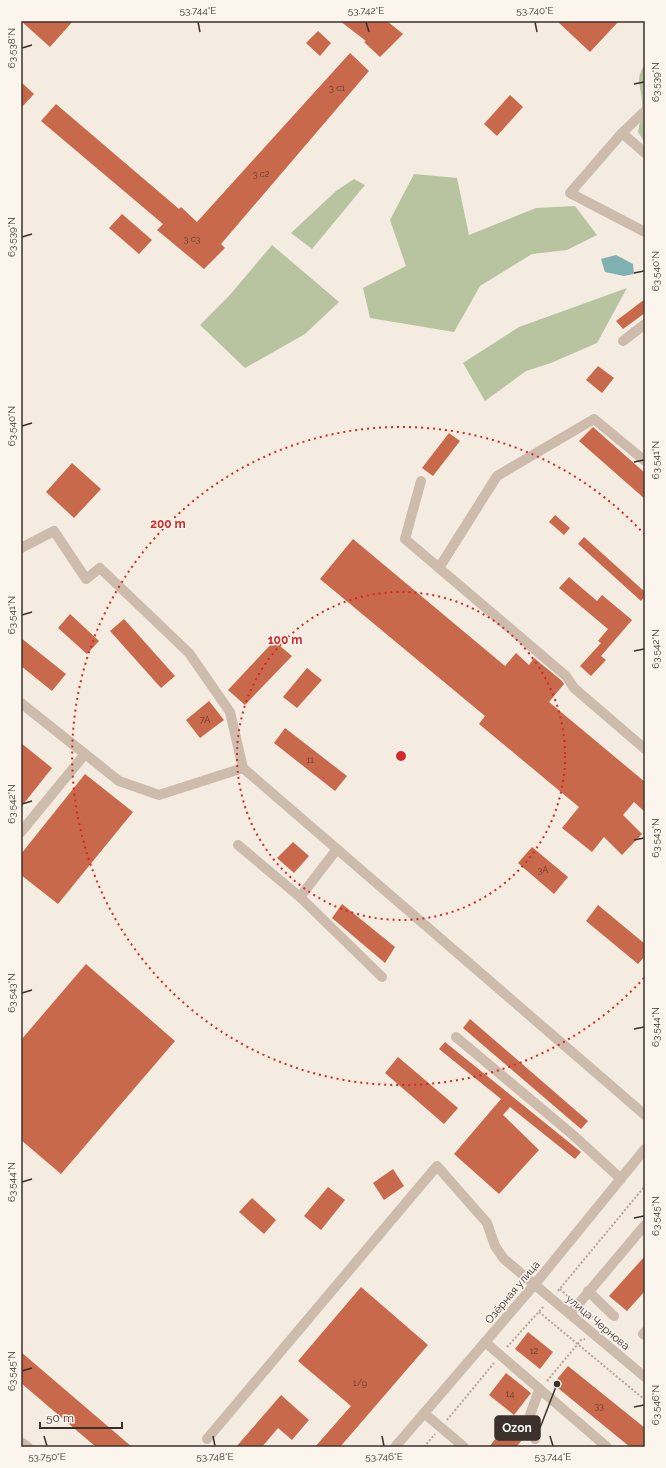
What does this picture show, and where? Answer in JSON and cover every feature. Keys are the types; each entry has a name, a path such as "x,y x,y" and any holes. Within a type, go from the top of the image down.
{"street":[{"path":"645,110 622,133 570,193 645,232"},
{"path":"622,133 645,153"},
{"path":"623,341 645,324"},
{"path":"439,568 497,476 594,418 645,461"},
{"path":"421,481 405,539 566,676 574,688 645,749"},
{"path":"21,548 54,531 86,579 100,568 189,653 230,712 243,768 645,1115"},
{"path":"21,703 119,781 159,795 243,768"},
{"path":"21,832 85,754"},
{"path":"238,845 300,897 382,977"},
{"path":"300,897 337,849"},
{"path":"456,1037 573,1135 620,1179"},
{"name":"Озёрная улица","path":"395,1447 535,1284 645,1149"},
{"name":"улица Чернова","path":"207,1439 437,1166 487,1223 495,1246 504,1259 645,1377"},
{"path":"570,1314 645,1225"},
{"path":"588,1291 614,1316"},
{"path":"645,1332 643,1334 645,1336"},
{"path":"485,1342 607,1447"},
{"path":"535,1439 530,1415 539,1390"},
{"path":"424,1413 464,1447"},
{"path":"21,1442 28,1447"}],"path":[{"path":"424,1447 500,1355 560,1289 645,1186"},
{"path":"560,1289 633,1352"},
{"path":"539,1312 645,1400"},
{"path":"539,1390 580,1340 595,1335 614,1316"}],"green space":[{"path":"645,64 645,143 638,132 642,107 639,79"},
{"path":"414,174 457,178 469,235 536,208 575,206 597,235 567,250 532,254 480,286 454,332 370,318 363,288 406,266 390,220"},
{"path":"354,179 365,185 312,249 291,233 336,191"},
{"path":"272,245 339,302 305,334 245,368 200,325 229,296"},
{"path":"627,288 597,343 551,363 526,371 485,401 463,363 519,327"}],"water":[{"path":"616,255 633,264 634,274 624,276 605,272 601,259"}],"building":[{"path":"21,21 73,21 50,47"},
{"path":"340,21 387,21 403,34 380,57 364,42 366,41"},
{"path":"557,21 619,21 590,52"},
{"path":"318,31 331,43 320,56 306,43"},
{"path":"350,53 369,71 221,244 225,248 204,269 157,230 163,224 41,121 56,104 179,209 181,207 197,222"},
{"path":"21,82 34,94 21,108"},
{"path":"510,95 523,107 497,136 484,124"},
{"path":"122,214 152,240 139,254 109,228"},
{"path":"645,299 645,313 623,329 616,321"},
{"path":"598,366 614,378 602,393 586,380"},
{"path":"593,427 645,473 645,499 579,441"},
{"path":"449,433 460,441 433,476 422,468"},
{"path":"72,463 101,489 74,518 46,492"},
{"path":"555,515 570,528 564,535 549,522"},
{"path":"584,537 645,592 645,596 641,601 578,544"},
{"path":"353,539 505,666 516,653 529,665 534,658 561,680 564,684 549,702 645,782 645,812 634,802 623,815 642,834 622,855 604,837 592,852 562,828 579,807 479,724 485,716 320,579"},
{"path":"569,577 597,601 602,595 632,620 601,656 606,660 591,676 580,666 601,643 598,641 608,629 559,588"},
{"path":"70,614 99,641 87,654 58,628"},
{"path":"124,619 175,676 161,688 110,631"},
{"path":"21,638 66,674 52,691 21,666"},
{"path":"274,641 292,656 245,705 228,690"},
{"path":"307,668 322,680 297,708 283,697"},
{"path":"209,701 224,720 200,738 186,720"},
{"path":"285,728 347,776 335,791 274,743"},
{"path":"21,743 52,768 21,807"},
{"path":"85,774 133,812 58,904 21,875 21,854"},
{"path":"293,842 309,856 294,873 277,858"},
{"path":"532,847 568,877 554,894 518,863"},
{"path":"342,904 395,947 385,963 332,918"},
{"path":"598,905 645,944 645,956 638,964 586,921"},
{"path":"86,964 175,1041 61,1174 21,1140 21,1040"},
{"path":"470,1019 588,1121 581,1129 463,1028"},
{"path":"445,1042 581,1152 575,1159 510,1107 503,1115 539,1150 499,1194 454,1154 501,1099 439,1049"},
{"path":"398,1057 458,1108 444,1124 385,1073"},
{"path":"393,1169 404,1186 384,1200 373,1183"},
{"path":"328,1187 345,1200 321,1230 304,1216"},
{"path":"252,1198 276,1220 264,1234 239,1212"},
{"path":"645,1256 645,1291 627,1311 609,1296"},
{"path":"361,1287 428,1345 340,1447 315,1447 351,1406 298,1361"},
{"path":"528,1332 553,1352 540,1369 515,1349"},
{"path":"21,1352 132,1447 96,1447 21,1383"},
{"path":"568,1366 645,1428 645,1447 630,1447 553,1384"},
{"path":"506,1373 531,1393 514,1415 489,1395"},
{"path":"281,1395 309,1420 292,1440 278,1428 262,1447 236,1447"},
{"path":"507,1424 524,1438 516,1447 489,1447"}],"place":[{"name":"Ozon","path":"557,1384"}]}
